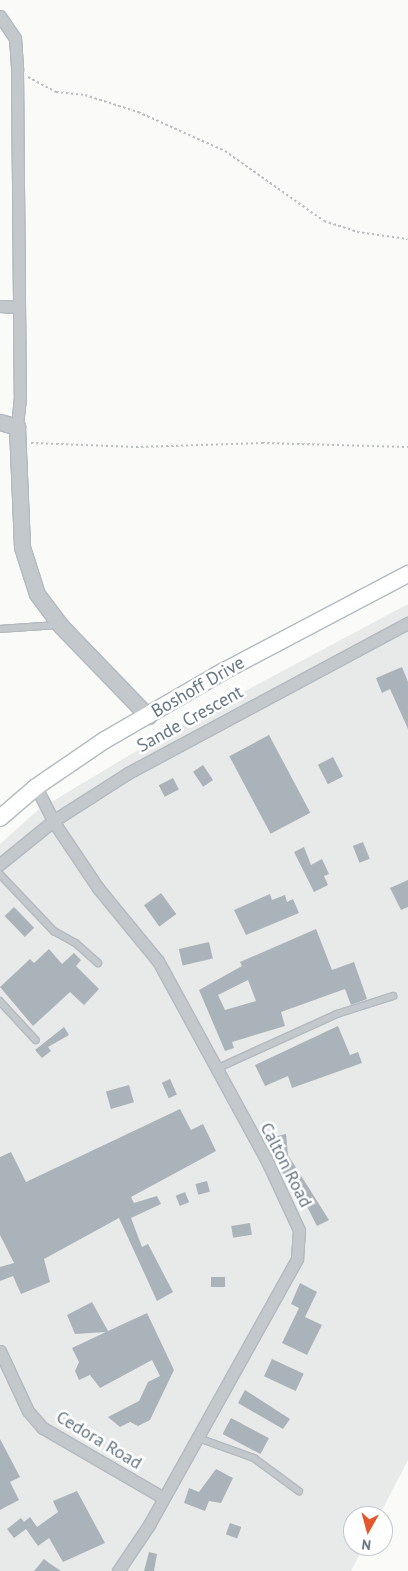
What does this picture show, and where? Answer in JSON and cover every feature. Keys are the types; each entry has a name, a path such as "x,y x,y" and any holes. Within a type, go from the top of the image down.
{"main road":[{"name":"Boshoff Drive","path":"0,818 36,787 148,716 408,574"}],"street":[{"path":"0,16 15,38 17,70 17,427 22,547 37,594 60,625 148,716"},
{"path":"0,306 17,307"},
{"path":"0,422 17,427"},
{"name":"Sande Crescent","path":"0,864 53,821 136,769 408,623"},
{"name":"Calton Road","path":"36,787 53,821 98,888 149,948 214,1070 266,1159 299,1230 297,1259 118,1571"},
{"name":"Cedora Road","path":"0,1351 4,1370 28,1411 43,1428 162,1497"}],"lane":[{"path":"0,629 60,625"},
{"path":"0,874 54,931 76,943 98,963"},
{"path":"214,1070 337,1014 393,996"},
{"path":"0,1001 36,1040"},
{"path":"196,1437 254,1458 300,1491"}],"path":[{"path":"17,70 56,92 121,106 225,151 324,221 357,232 408,239"},
{"path":"18,443 136,448 262,443 408,447"}],"shaded area":[{"path":"408,604 408,1460 384,1506 343,1506 343,1556 359,1556 351,1571 0,1571 0,844 38,810 163,735"}],"building":[{"path":"402,667 408,682 408,729 390,689 382,693 376,678"},
{"path":"269,735 310,813 271,834 229,756"},
{"path":"333,757 343,777 328,784 318,765"},
{"path":"203,765 213,780 203,787 193,772"},
{"path":"173,778 179,790 165,797 159,785"},
{"path":"363,842 370,859 360,863 353,846"},
{"path":"304,847 311,865 322,859 329,874 324,876 328,885 314,892 294,852"},
{"path":"408,880 408,907 401,910 390,888"},
{"path":"161,893 176,914 159,926 144,905"},
{"path":"270,894 272,900 285,895 287,902 293,899 299,913 246,935 234,910"},
{"path":"14,907 34,928 25,937 5,916"},
{"path":"316,929 332,970 354,962 367,999 351,1005 345,989 281,1012 285,1026 232,1042 234,1048 225,1051 199,990 242,966 240,962","holes":["248,980 256,1001 225,1010 218,995"]},
{"path":"209,942 213,959 183,966 179,949"},
{"path":"49,949 62,964 74,953 81,960 76,966 99,989 84,1005 70,992 33,1026 0,987 30,959 34,963"},
{"path":"338,1026 350,1055 358,1052 362,1063 292,1088 288,1076 265,1086 255,1065"},
{"path":"64,1027 69,1035 48,1047 51,1051 42,1058 35,1050"},
{"path":"170,1079 177,1095 169,1098 162,1083"},
{"path":"129,1085 134,1102 111,1109 106,1092"},
{"path":"180,1109 191,1130 203,1124 216,1151 131,1197 134,1203 157,1196 161,1204 131,1218 142,1247 148,1244 173,1292 157,1301 119,1218 44,1259 50,1282 21,1294 13,1276 0,1281 0,1267 14,1263 0,1235 0,1157 11,1152 26,1182"},
{"path":"286,1134 288,1155 329,1220 317,1226 298,1189 294,1191 273,1157 269,1138"},
{"path":"207,1181 210,1192 198,1195 195,1184"},
{"path":"185,1192 189,1202 180,1206 176,1196"},
{"path":"250,1223 252,1235 233,1238 231,1226"},
{"path":"211,1277 225,1277 225,1287 211,1287"},
{"path":"300,1283 317,1292 305,1317 322,1325 307,1355 282,1343 299,1308 291,1304"},
{"path":"92,1302 108,1331 147,1313 174,1370 150,1420 138,1426 130,1422 120,1427 108,1417 139,1401 148,1382 160,1376 152,1360 100,1388 90,1375 79,1380 75,1371 79,1362 72,1348 106,1332 75,1334 67,1315"},
{"path":"272,1359 304,1374 296,1391 264,1376"},
{"path":"245,1390 290,1419 283,1429 238,1403"},
{"path":"231,1418 269,1438 261,1454 223,1434"},
{"path":"0,1439 20,1477 10,1482 19,1500 0,1510"},
{"path":"216,1469 233,1478 221,1503 209,1501 205,1511 184,1503 189,1488 199,1492"},
{"path":"77,1491 105,1543 63,1562 49,1538 38,1546 26,1529 14,1538 7,1529 21,1518 24,1522 30,1517 37,1527 58,1512 53,1501"},
{"path":"230,1523 241,1527 237,1538 226,1534"},
{"path":"149,1552 157,1554 154,1571 144,1571"},
{"path":"44,1559 49,1563 61,1571 34,1571"}]}
